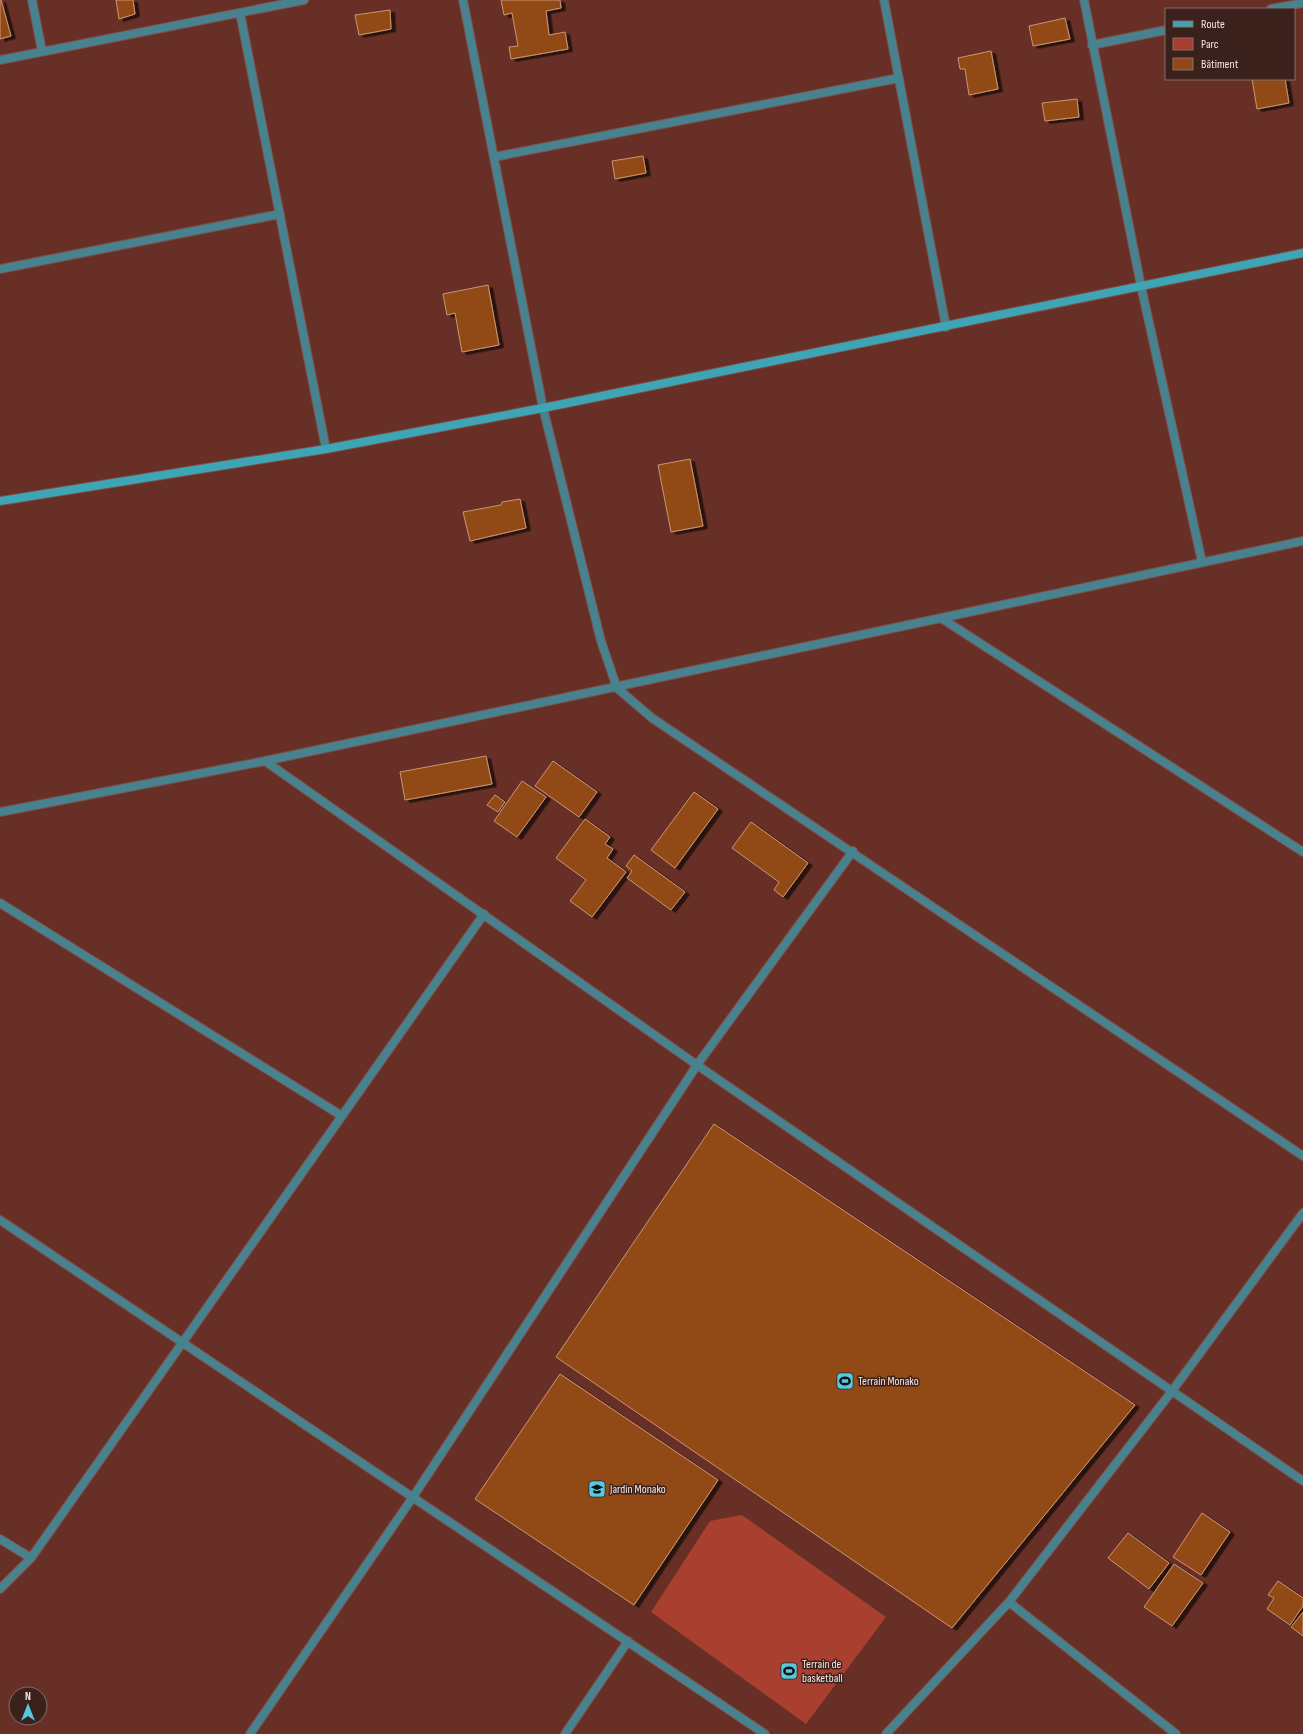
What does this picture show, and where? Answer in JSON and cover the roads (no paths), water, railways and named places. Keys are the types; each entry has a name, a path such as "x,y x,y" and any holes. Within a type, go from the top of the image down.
{"street":[{"path":"32,0 42,52"},
{"path":"0,60 304,0"},
{"path":"463,0 543,408 601,641 618,688 652,718 1303,1156"},
{"path":"884,0 946,327"},
{"path":"1084,0 1141,286 1202,562"},
{"path":"1276,8 1303,3"},
{"path":"240,13 326,449"},
{"path":"1092,45 1165,30"},
{"path":"494,157 898,78"},
{"path":"0,269 280,214"},
{"path":"0,501 326,449 543,408 1303,253"},
{"path":"0,812 265,761 618,688 1303,541"},
{"path":"941,618 1303,852"},
{"path":"265,761 697,1065 1303,1481"},
{"path":"250,1734 413,1496 697,1065 853,852"},
{"path":"0,903 342,1116"},
{"path":"0,1589 31,1558 484,914"},
{"path":"886,1734 1009,1602 1172,1391 1303,1213"},
{"path":"0,1220 413,1496 765,1734"},
{"path":"0,1539 31,1558"},
{"path":"1009,1602 1176,1734"},
{"path":"565,1734 628,1641"}],"place":[{"name":"Terrain Monako","path":"845,1381"},
{"name":"Jardin Monako","path":"597,1489"},
{"name":"Terrain de basketball","path":"789,1671"}]}
